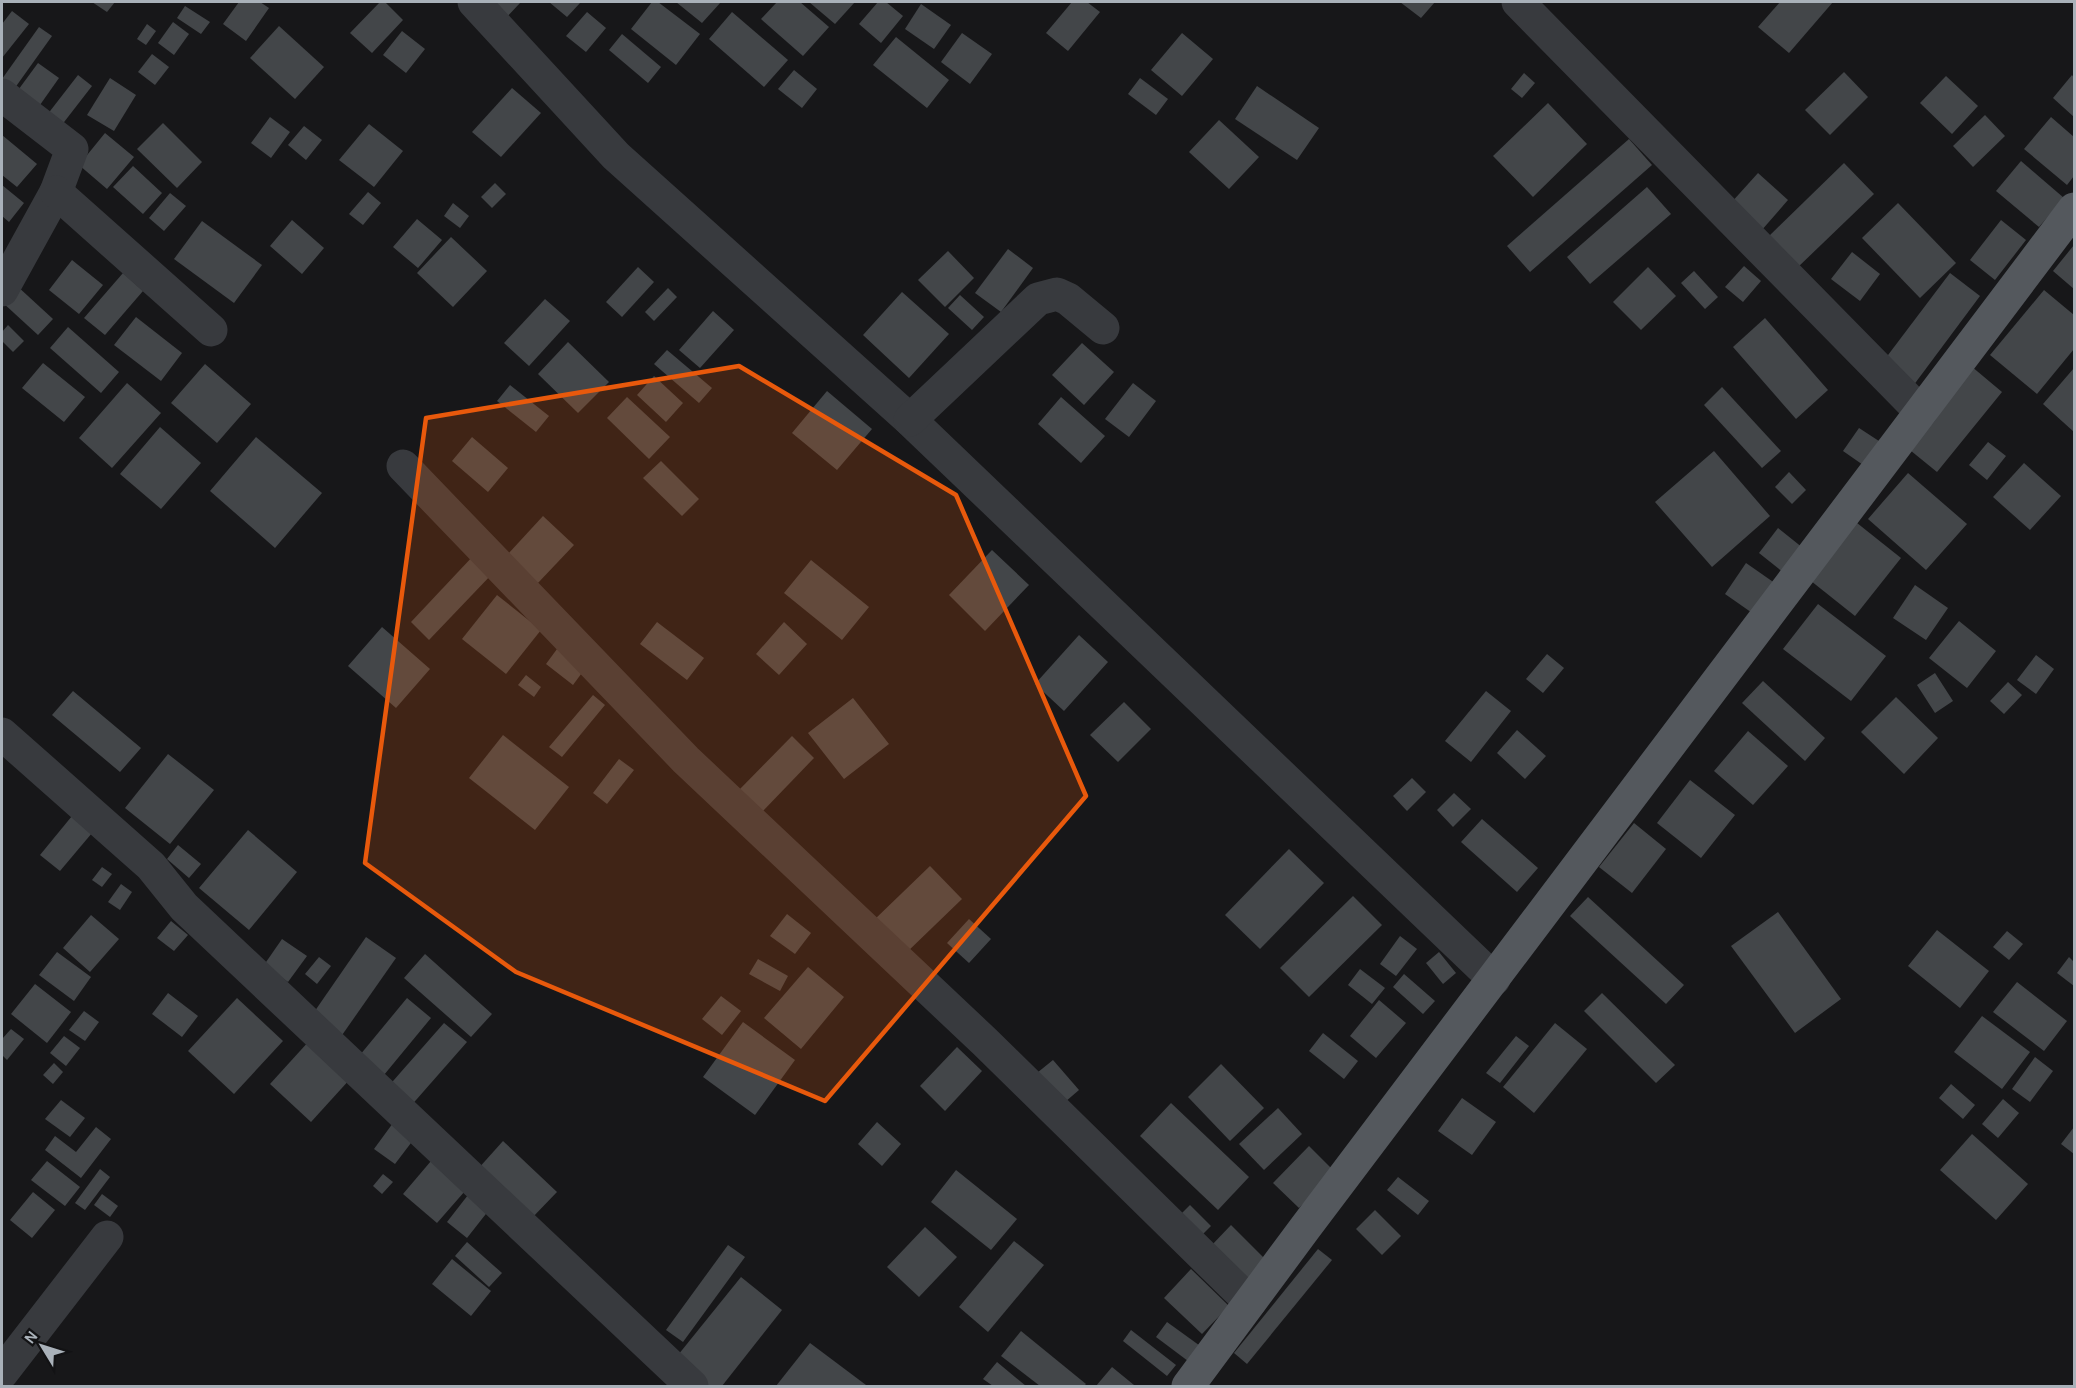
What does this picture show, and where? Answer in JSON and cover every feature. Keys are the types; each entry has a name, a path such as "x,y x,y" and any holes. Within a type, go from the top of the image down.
{"main road":[{"path":"1188,1386 2074,209"}],"street":[{"path":"474,2 616,156 910,420 1494,979"},
{"path":"1518,2 1921,412"},
{"path":"2,95 72,149 56,192 2,290"},
{"path":"56,192 211,330"},
{"path":"910,420 1038,299 1057,294 1068,299 1103,328"},
{"path":"403,466 686,760 985,1041 1250,1302"},
{"path":"2,734 151,866 184,907 692,1386"},
{"path":"2,1373 107,1237"}],"highlighted area":[{"path":"739,366 956,495 1086,796 825,1101 516,972 365,863 426,418"}],"building":[{"path":"92,2 115,2 107,12"},
{"path":"239,2 260,2 269,8 246,41 223,24"},
{"path":"380,2 385,2 403,20 372,53 350,33"},
{"path":"485,2 521,2 505,19"},
{"path":"549,2 581,2 567,17"},
{"path":"652,2 658,2 700,34 676,65 631,29"},
{"path":"676,2 721,2 702,23"},
{"path":"777,2 800,2 829,27 803,56 761,19"},
{"path":"809,2 855,2 835,24"},
{"path":"878,2 886,2 903,16 881,43 859,24"},
{"path":"1072,2 1087,2 1100,12 1068,51 1046,33"},
{"path":"1400,2 1435,2 1421,18"},
{"path":"1780,2 1833,2 1789,53 1758,27"},
{"path":"921,4 951,25 934,49 905,29"},
{"path":"185,6 210,22 201,34 177,18"},
{"path":"12,11 29,24 2,58 2,24"},
{"path":"587,12 606,28 586,52 566,36"},
{"path":"732,12 788,60 764,87 709,39"},
{"path":"173,22 189,34 174,55 158,43"},
{"path":"147,24 156,31 146,45 137,39"},
{"path":"279,26 324,67 295,99 250,58"},
{"path":"39,27 52,36 12,92 2,85 2,79"},
{"path":"402,31 425,49 406,73 383,55"},
{"path":"962,33 992,54 970,84 941,62"},
{"path":"1182,33 1213,59 1182,96 1151,70"},
{"path":"622,34 661,67 648,83 609,50"},
{"path":"896,37 949,80 927,108 873,65"},
{"path":"152,54 169,67 155,85 138,72"},
{"path":"38,63 59,78 35,112 13,97"},
{"path":"794,70 817,89 802,108 778,89"},
{"path":"1844,72 1868,97 1830,135 1805,110"},
{"path":"1524,73 1535,83 1522,98 1511,89"},
{"path":"78,75 92,86 61,126 47,115"},
{"path":"2072,75 2074,78 2074,117 2053,98"},
{"path":"1946,76 1978,106 1952,134 1920,103"},
{"path":"110,78 136,95 114,131 87,115"},
{"path":"1140,78 1168,99 1156,115 1128,94"},
{"path":"1257,86 1319,128 1297,160 1235,119"},
{"path":"512,88 541,113 501,157 472,132"},
{"path":"1548,103 1587,144 1533,197 1493,156"},
{"path":"1985,115 2005,136 1973,167 1953,146"},
{"path":"270,117 290,132 271,158 251,143"},
{"path":"2051,117 2074,137 2074,176 2067,185 2024,149"},
{"path":"1219,120 1259,157 1229,189 1189,152"},
{"path":"163,123 202,162 177,188 137,149"},
{"path":"369,124 403,151 374,187 339,160"},
{"path":"304,126 322,140 306,160 288,145"},
{"path":"105,133 134,157 107,189 79,165"},
{"path":"2,135 37,164 17,187 2,175"},
{"path":"1629,139 1652,165 1530,272 1507,246"},
{"path":"2021,161 2064,198 2039,227 1996,191"},
{"path":"1844,163 1874,194 1796,269 1766,239"},
{"path":"133,166 162,193 143,214 113,187"},
{"path":"1758,173 1788,200 1761,231 1730,204"},
{"path":"495,183 506,194 492,208 481,197"},
{"path":"2,185 24,203 9,222 2,216"},
{"path":"1647,187 1671,214 1590,284 1567,257"},
{"path":"368,192 381,203 363,225 349,214"},
{"path":"170,193 186,206 164,231 149,218"},
{"path":"453,203 469,216 460,228 444,216"},
{"path":"1898,203 1956,263 1920,298 1862,238"},
{"path":"417,219 442,240 418,268 393,247"},
{"path":"292,220 324,248 302,274 270,246"},
{"path":"2001,220 2026,240 1995,280 1970,260"},
{"path":"202,221 262,265 234,303 174,259"},
{"path":"451,237 487,271 453,307 417,273"},
{"path":"2074,245 2074,289 2053,271"},
{"path":"1008,249 1033,268 1001,312 975,293"},
{"path":"948,251 974,278 945,307 918,280"},
{"path":"1852,252 1880,274 1860,301 1831,279"},
{"path":"72,260 103,285 79,314 49,290"},
{"path":"1744,266 1761,281 1743,302 1725,287"},
{"path":"638,267 654,282 622,317 606,302"},
{"path":"1648,267 1676,296 1641,330 1613,302"},
{"path":"1694,271 1718,297 1705,309 1681,283"},
{"path":"123,273 143,291 105,335 84,318"},
{"path":"1950,273 1980,296 1913,386 1882,363"},
{"path":"16,285 53,319 38,335 2,302"},
{"path":"668,288 677,297 654,321 645,312"},
{"path":"2044,290 2074,315 2074,349 2037,394 1990,355"},
{"path":"902,292 949,334 909,378 863,335"},
{"path":"960,295 984,317 972,330 948,308"},
{"path":"545,299 570,321 529,366 504,343"},
{"path":"713,311 734,330 700,368 679,350"},
{"path":"136,317 182,353 161,381 114,345"},
{"path":"1765,318 1828,390 1796,419 1733,347"},
{"path":"8,325 24,341 13,352 2,341 2,332"},
{"path":"68,327 119,372 101,393 50,348"},
{"path":"568,342 609,382 578,413 538,374"},
{"path":"1082,343 1114,372 1084,405 1052,375"},
{"path":"667,350 712,388 699,403 654,364"},
{"path":"43,363 85,397 64,422 22,388"},
{"path":"205,364 251,404 217,443 171,403"},
{"path":"1971,366 2002,392 1937,472 1905,446"},
{"path":"2074,368 2074,432 2043,404"},
{"path":"654,376 683,403 666,422 637,395"},
{"path":"127,383 161,413 112,468 79,438"},
{"path":"1133,383 1156,401 1129,437 1105,419"},
{"path":"510,385 549,416 536,432 497,401"},
{"path":"1722,387 1781,451 1762,468 1704,405"},
{"path":"827,391 872,429 837,470 792,433"},
{"path":"627,397 670,437 649,459 607,418"},
{"path":"1061,397 1105,436 1081,463 1038,424"},
{"path":"160,427 201,463 161,509 120,474"},
{"path":"1859,428 1882,443 1866,467 1843,451"},
{"path":"256,437 322,493 275,548 210,491"},
{"path":"472,437 508,468 488,492 452,461"},
{"path":"1988,442 2006,456 1987,480 1969,465"},
{"path":"1714,451 1770,516 1712,567 1655,502"},
{"path":"661,461 699,499 682,516 643,478"},
{"path":"2024,463 2061,496 2030,530 1993,497"},
{"path":"1789,472 1806,490 1792,504 1775,487"},
{"path":"1908,473 1967,524 1926,570 1868,519"},
{"path":"543,516 574,545 537,584 507,555"},
{"path":"1852,519 1901,558 1855,616 1806,577"},
{"path":"1778,528 1803,548 1784,573 1759,553"},
{"path":"992,550 1029,585 985,631 949,595"},
{"path":"474,555 493,573 429,640 411,622"},
{"path":"811,560 869,607 842,640 784,593"},
{"path":"1746,563 1779,586 1758,617 1725,594"},
{"path":"1915,585 1948,608 1926,640 1893,618"},
{"path":"497,595 541,630 506,674 462,639"},
{"path":"1818,604 1886,656 1851,701 1783,649"},
{"path":"1959,621 1996,651 1967,688 1929,658"},
{"path":"657,622 704,658 687,680 640,644"},
{"path":"784,622 807,644 779,675 756,654"},
{"path":"382,627 430,669 396,708 348,666"},
{"path":"1079,635 1108,662 1064,711 1035,684"},
{"path":"557,649 584,670 573,685 546,664"},
{"path":"1547,654 1564,668 1543,693 1526,679"},
{"path":"2036,655 2054,669 2036,694 2017,680"},
{"path":"1935,673 1953,701 1935,713 1917,685"},
{"path":"526,675 541,687 534,697 518,685"},
{"path":"1763,681 1825,738 1805,761 1742,703"},
{"path":"2008,682 2022,695 2004,714 1990,701"},
{"path":"73,691 141,748 120,772 52,715"},
{"path":"1486,691 1511,711 1471,762 1445,741"},
{"path":"593,695 605,705 562,757 549,747"},
{"path":"1896,697 1938,738 1904,774 1861,732"},
{"path":"853,698 889,744 844,779 808,733"},
{"path":"1124,702 1151,729 1118,762 1090,735"},
{"path":"1517,730 1546,756 1525,779 1497,753"},
{"path":"1748,731 1788,766 1753,805 1714,771"},
{"path":"503,735 569,787 535,830 469,778"},
{"path":"792,736 814,758 762,812 739,790"},
{"path":"168,754 214,790 170,844 125,808"},
{"path":"619,759 634,770 607,804 593,793"},
{"path":"1412,778 1426,792 1407,811 1393,796"},
{"path":"1690,780 1735,815 1701,858 1657,823"},
{"path":"1454,793 1471,809 1453,827 1437,810"},
{"path":"72,816 92,833 60,871 40,855"},
{"path":"1482,819 1538,868 1517,892 1461,842"},
{"path":"1634,823 1666,849 1632,893 1599,867"},
{"path":"248,830 297,872 249,930 199,888"},
{"path":"178,845 201,864 189,878 167,859"},
{"path":"1289,849 1324,883 1260,949 1225,915"},
{"path":"930,866 962,899 905,954 873,921"},
{"path":"102,867 112,874 102,887 92,880"},
{"path":"121,884 132,892 120,910 108,902"},
{"path":"1353,896 1382,925 1309,997 1280,968"},
{"path":"1588,897 1684,985 1666,1004 1570,916"},
{"path":"1778,912 1841,999 1795,1033 1731,946"},
{"path":"787,914 811,933 795,954 770,936"},
{"path":"91,915 119,939 90,972 63,948"},
{"path":"969,919 991,939 969,963 947,943"},
{"path":"171,921 188,935 174,951 157,938"},
{"path":"1937,930 1989,971 1960,1008 1908,966"},
{"path":"2007,931 2023,944 2009,960 1993,947"},
{"path":"1400,936 1417,949 1396,976 1380,964"},
{"path":"366,937 396,958 340,1038 310,1018"},
{"path":"282,939 307,956 288,982 264,965"},
{"path":"57,952 91,977 74,1001 39,975"},
{"path":"1439,952 1456,973 1443,984 1426,963"},
{"path":"425,954 492,1014 471,1037 404,978"},
{"path":"319,957 331,966 317,984 305,974"},
{"path":"2069,957 2074,962 2074,986 2057,973"},
{"path":"758,959 788,976 780,991 749,974"},
{"path":"808,967 844,997 801,1049 764,1018"},
{"path":"1360,969 1385,988 1372,1004 1348,985"},
{"path":"1404,974 1435,1001 1423,1014 1393,987"},
{"path":"2017,982 2067,1021 2044,1051 1993,1012"},
{"path":"35,984 71,1012 47,1043 11,1014"},
{"path":"168,993 198,1016 182,1037 152,1014"},
{"path":"1602,993 1675,1065 1656,1083 1584,1011"},
{"path":"721,996 741,1011 722,1035 702,1019"},
{"path":"237,998 283,1041 234,1094 188,1051"},
{"path":"407,998 431,1018 379,1081 355,1061"},
{"path":"1379,1000 1406,1023 1376,1058 1350,1036"},
{"path":"84,1011 99,1022 85,1041 69,1030"},
{"path":"1982,1016 2030,1052 2002,1089 1954,1052"},
{"path":"743,1022 795,1060 755,1115 703,1077"},
{"path":"444,1023 467,1042 409,1108 386,1089"},
{"path":"1555,1023 1587,1049 1534,1113 1503,1087"},
{"path":"11,1029 24,1039 7,1060 2,1055 2,1039"},
{"path":"1323,1033 1358,1061 1344,1079 1309,1051"},
{"path":"64,1036 80,1048 66,1066 50,1053"},
{"path":"1516,1036 1529,1046 1500,1083 1486,1073"},
{"path":"310,1040 351,1078 311,1122 270,1084"},
{"path":"957,1047 982,1071 945,1111 920,1086"},
{"path":"2035,1057 2053,1071 2030,1102 2012,1089"},
{"path":"1053,1060 1079,1090 1058,1108 1032,1077"},
{"path":"54,1063 63,1072 53,1084 43,1075"},
{"path":"1221,1064 1264,1108 1230,1141 1188,1097"},
{"path":"1951,1084 1975,1105 1963,1119 1939,1098"},
{"path":"1462,1098 1496,1122 1472,1155 1438,1131"},
{"path":"2003,1099 2019,1113 1998,1138 1982,1124"},
{"path":"61,1100 85,1118 70,1137 45,1119"},
{"path":"1171,1103 1249,1177 1218,1210 1140,1136"},
{"path":"1278,1108 1302,1134 1264,1170 1239,1144"},
{"path":"877,1122 901,1144 882,1166 858,1144"},
{"path":"393,1123 414,1139 395,1164 374,1149"},
{"path":"96,1127 111,1139 81,1178 45,1150 55,1136 76,1152"},
{"path":"2074,1127 2074,1154 2061,1144"},
{"path":"1972,1134 2028,1184 1996,1220 1940,1170"},
{"path":"503,1141 557,1192 530,1220 477,1170"},
{"path":"1309,1146 1335,1172 1299,1208 1273,1183"},
{"path":"47,1161 80,1187 65,1206 31,1180"},
{"path":"431,1161 465,1191 437,1223 403,1194"},
{"path":"100,1169 110,1177 85,1210 75,1203"},
{"path":"956,1170 1017,1219 991,1250 931,1202"},
{"path":"383,1174 393,1182 382,1194 373,1186"},
{"path":"1398,1177 1429,1201 1418,1215 1387,1190"},
{"path":"33,1192 55,1210 32,1238 10,1220"},
{"path":"102,1194 118,1206 110,1217 94,1205"},
{"path":"468,1195 489,1210 467,1238 447,1222"},
{"path":"1190,1205 1211,1226 1192,1245 1171,1224"},
{"path":"1375,1210 1401,1236 1382,1255 1356,1229"},
{"path":"1231,1225 1267,1261 1248,1281 1211,1246"},
{"path":"925,1227 957,1257 919,1297 887,1267"},
{"path":"1014,1241 1044,1265 988,1332 959,1307"},
{"path":"467,1242 502,1273 489,1287 455,1256"},
{"path":"728,1245 745,1257 683,1342 666,1330"},
{"path":"1318,1249 1332,1260 1247,1364 1234,1353"},
{"path":"452,1259 491,1291 471,1316 432,1284"},
{"path":"1191,1269 1229,1306 1202,1334 1164,1298"},
{"path":"741,1277 782,1310 722,1386 707,1386 674,1360"},
{"path":"1167,1322 1203,1348 1192,1364 1156,1337"},
{"path":"1131,1330 1176,1365 1167,1376 1123,1341"},
{"path":"1021,1331 1086,1384 1084,1386 1040,1386 1001,1356"},
{"path":"810,1343 866,1385 776,1386"},
{"path":"997,1362 1026,1386 993,1386 983,1379"},
{"path":"1112,1367 1134,1385 1096,1386"}]}
